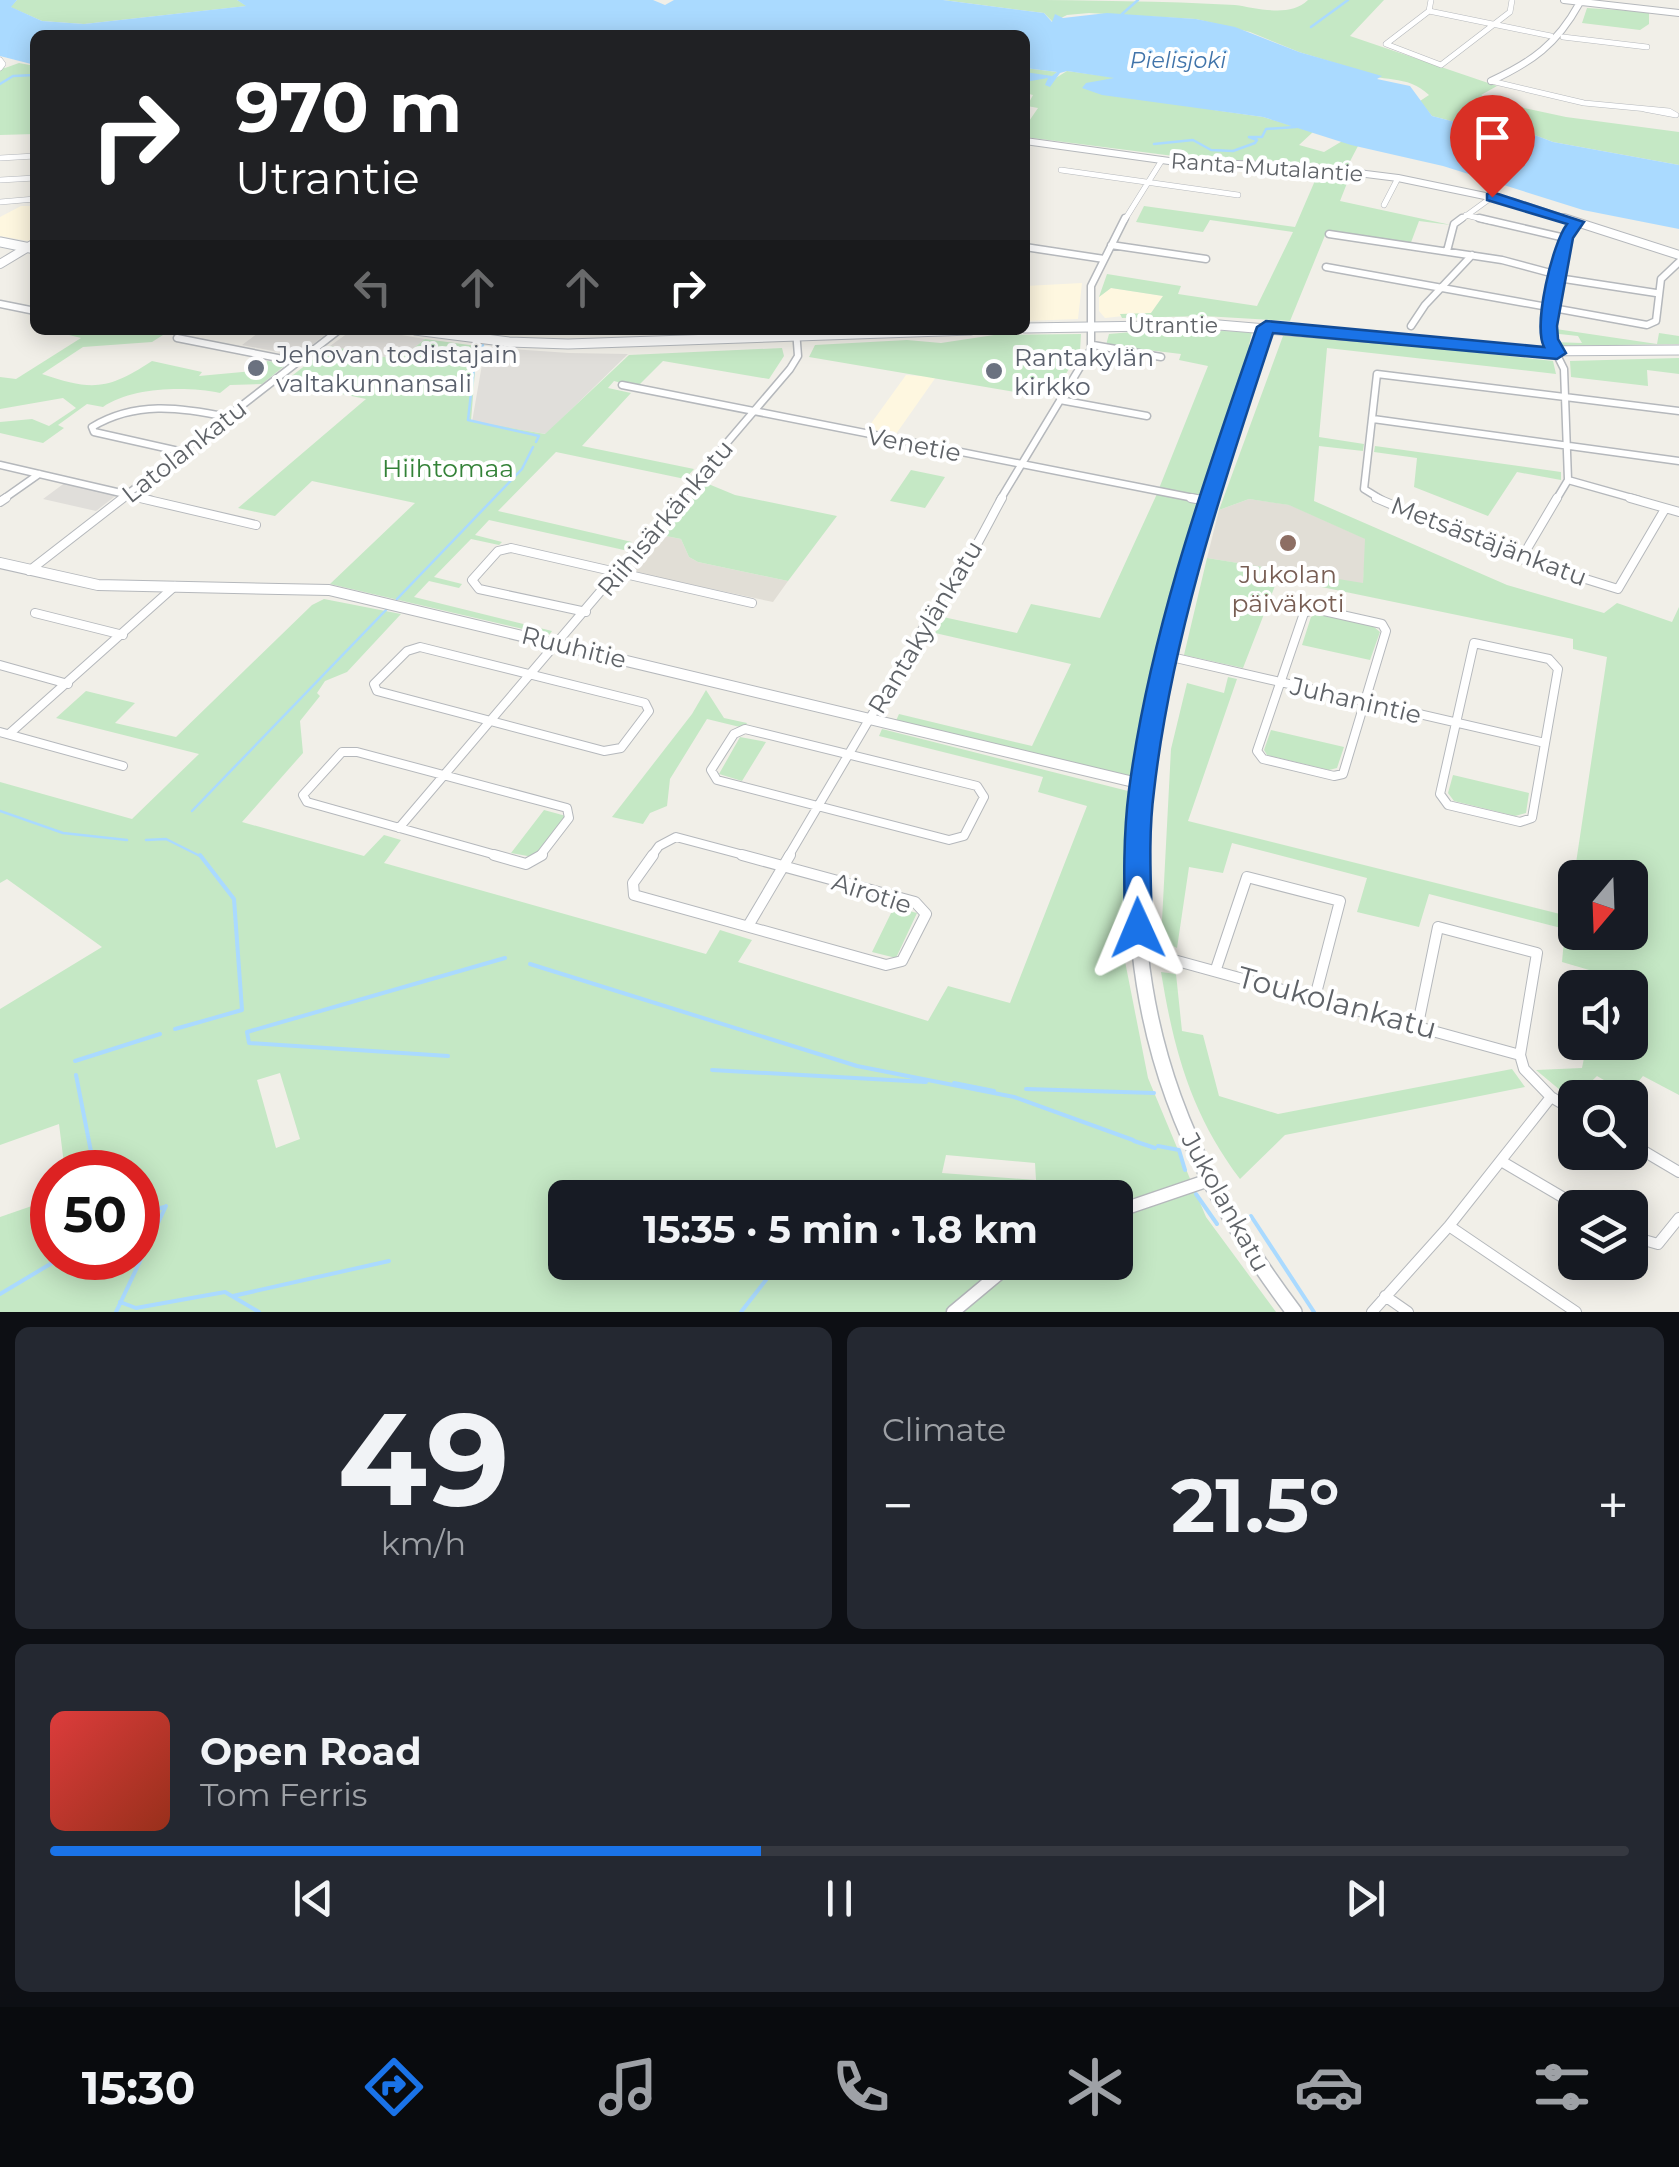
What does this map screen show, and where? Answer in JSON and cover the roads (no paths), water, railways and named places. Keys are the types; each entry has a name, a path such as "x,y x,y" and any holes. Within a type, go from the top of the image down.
{"main road":[{"path":"0,242 30,247"},
{"name":"Utrantie","path":"1030,328 1180,323 1557,353 1679,350"},
{"name":"Jukolankatu","path":"1266,327 1208,501 1167,656 1142,784 1137,846 1140,951 1154,1044 1190,1143 1208,1180 1267,1278 1294,1312"},
{"path":"454,335 568,344 774,335"}],"street":[{"path":"1431,0 1428,12 1386,44 1441,65 1510,12 1512,0"},
{"path":"1564,0 1679,13"},
{"path":"1491,81 1539,58 1563,37 1581,2"},
{"path":"1428,12 1551,36"},
{"path":"1563,37 1647,47"},
{"path":"0,60 0,68"},
{"path":"1491,81 1572,102 1644,109 1673,112 1676,115 1644,109"},
{"name":"Ranta-Mutalantie","path":"1030,142 1162,160 1310,167 1398,178 1492,197 1679,258"},
{"path":"0,158 30,156"},
{"path":"1161,357 1093,345 1090,288 1162,160"},
{"path":"1061,170 1238,195"},
{"path":"0,180 30,178"},
{"path":"1384,205 1398,178"},
{"path":"1447,251 1452,227 1492,197"},
{"path":"0,202 30,199"},
{"path":"1466,215 1565,238"},
{"path":"1520,558 1568,480 1564,369 1549,339 1565,238 1576,222"},
{"path":"1330,234 1472,255 1558,277 1656,293"},
{"path":"1112,245 1206,259"},
{"path":"1030,248 1104,259"},
{"path":"0,264 30,249"},
{"path":"1411,326 1472,255"},
{"path":"1326,267 1647,325 1656,321 1656,293 1663,272 1679,258"},
{"path":"0,304 30,311"},
{"name":"Latolankatu","path":"29,570 333,335"},
{"name":"Riihisärkänkatu","path":"399,828 620,573 795,362 797,335"},
{"path":"177,338 298,362"},
{"name":"Rantakylänkatu","path":"748,926 945,591 957,583 963,563 1093,345"},
{"name":"Metsästäjänkatu","path":"1565,396 1377,374 1364,489 1374,497 1520,558 1618,589 1665,508"},
{"name":"Venetie","path":"622,385 1208,501"},
{"path":"1565,396 1679,411"},
{"path":"1060,400 1146,416"},
{"path":"184,452 94,432 92,426 117,411 183,407 227,417"},
{"path":"1373,419 1679,461"},
{"path":"0,466 256,525"},
{"path":"0,502 39,474"},
{"path":"1568,480 1679,512"},
{"path":"586,612 478,589 472,580 498,552 511,548 752,602"},
{"name":"Ruuhitie","path":"0,563 98,584 259,584 329,590 1142,784"},
{"path":"5,733 68,684 176,586"},
{"path":"1316,610 1382,624 1386,631 1366,702 1343,774 1334,776 1264,760 1257,752 1304,614 1316,610"},
{"path":"36,613 123,635"},
{"path":"1474,643 1549,659 1558,668 1545,742 1532,818 1520,822 1448,805 1440,794 1474,643"},
{"path":"420,647 532,675 646,703 649,711 621,748 604,751 377,691 374,684 407,651 420,647"},
{"name":"Juhanintie","path":"1167,656 1545,742"},
{"path":"0,666 68,684"},
{"path":"744,729 849,754 976,786 984,797 964,836 949,840 716,780 711,770 734,734 744,729"},
{"path":"5,733 123,766"},
{"path":"342,752 357,752 444,776 567,808 569,818 540,857 526,864 307,802 303,795 342,752"},
{"path":"748,926 634,894 633,883 659,846 676,837 783,866"},
{"name":"Airotie","path":"748,926 886,965 902,961 926,914 916,902 783,866"},
{"path":"1216,969 1246,876 1340,901 1315,997"},
{"path":"1418,1024 1438,926 1537,953 1520,1055 1524,1069 1558,1101"},
{"name":"Toukolankatu","path":"1140,951 1520,1055"},
{"path":"1372,1312 1449,1226 1551,1097"},
{"path":"1648,1154 1679,1172"},
{"path":"1501,1161 1558,1194"},
{"path":"1133,1206 1208,1180"},
{"path":"1648,1241 1658,1244 1679,1218"},
{"path":"1449,1226 1576,1312"},
{"path":"953,1312 992,1280"},
{"path":"1385,1296 1408,1312"}],"water":[{"name":"Pielisjoki","path":"0,0 17,0 11,7 42,21 84,24 246,6 237,0 653,0 665,5 674,0 943,0 1044,13 1052,22 1055,14 1063,18 1107,13 1196,19 1235,27 1299,52 1382,76 1377,79 1410,86 1432,116 1459,123 1463,131 1481,122 1503,123 1553,142 1679,165 1679,229 1583,210 1443,166 1351,145 1263,117 1102,95 1082,88 1086,83 1114,78 1067,71 1060,73 1050,87 1045,85 1048,78 1030,81 1030,73 1052,76 1057,72 1030,69 1030,30 30,30 30,64 0,56"}],"waterway":[{"path":"1122,14 1138,0"},
{"path":"1311,27 1348,0"},
{"path":"0,84 13,76 30,75"},
{"path":"1154,144 1193,140 1211,150 1233,151 1255,143 1257,140 1249,137 1262,137 1266,129 1296,127"},
{"path":"483,345 474,367 468,420 539,436 536,442"},
{"path":"397,599 522,469 533,447"},
{"path":"192,811 386,610"},
{"path":"0,811 63,833 127,840"},
{"path":"146,840 166,839 201,857"},
{"path":"175,1029 242,1010 234,899 201,857"},
{"path":"448,1056 249,1043 247,1032 505,958"},
{"path":"530,964 857,1066 1014,1097 1133,1140"},
{"path":"75,1061 160,1034"},
{"path":"712,1070 926,1082"},
{"path":"76,1075 91,1150"},
{"path":"954,1083 994,1091"},
{"path":"1026,1089 1154,1093"},
{"path":"1134,1141 1155,1148"},
{"path":"1158,1146 1179,1150 1185,1170"},
{"path":"1196,1194 1217,1224"},
{"path":"121,1302 166,1206"},
{"path":"160,1208 164,1207"},
{"path":"1251,1216 1314,1312"},
{"path":"233,1296 389,1261"},
{"path":"0,1294 30,1276"},
{"path":"741,1312 766,1280"},
{"path":"121,1302 136,1308 225,1292 259,1312"},
{"path":"116,1312 121,1302"}],"place":[{"name":"Jehovan todistajain valtakunnansali","path":"256,368"},
{"name":"Rantakylän kirkko","path":"994,371"},
{"name":"Jukolan päiväkoti","path":"1288,543"}],"park label":[{"name":"Hiihtomaa","path":"448,468"}]}
